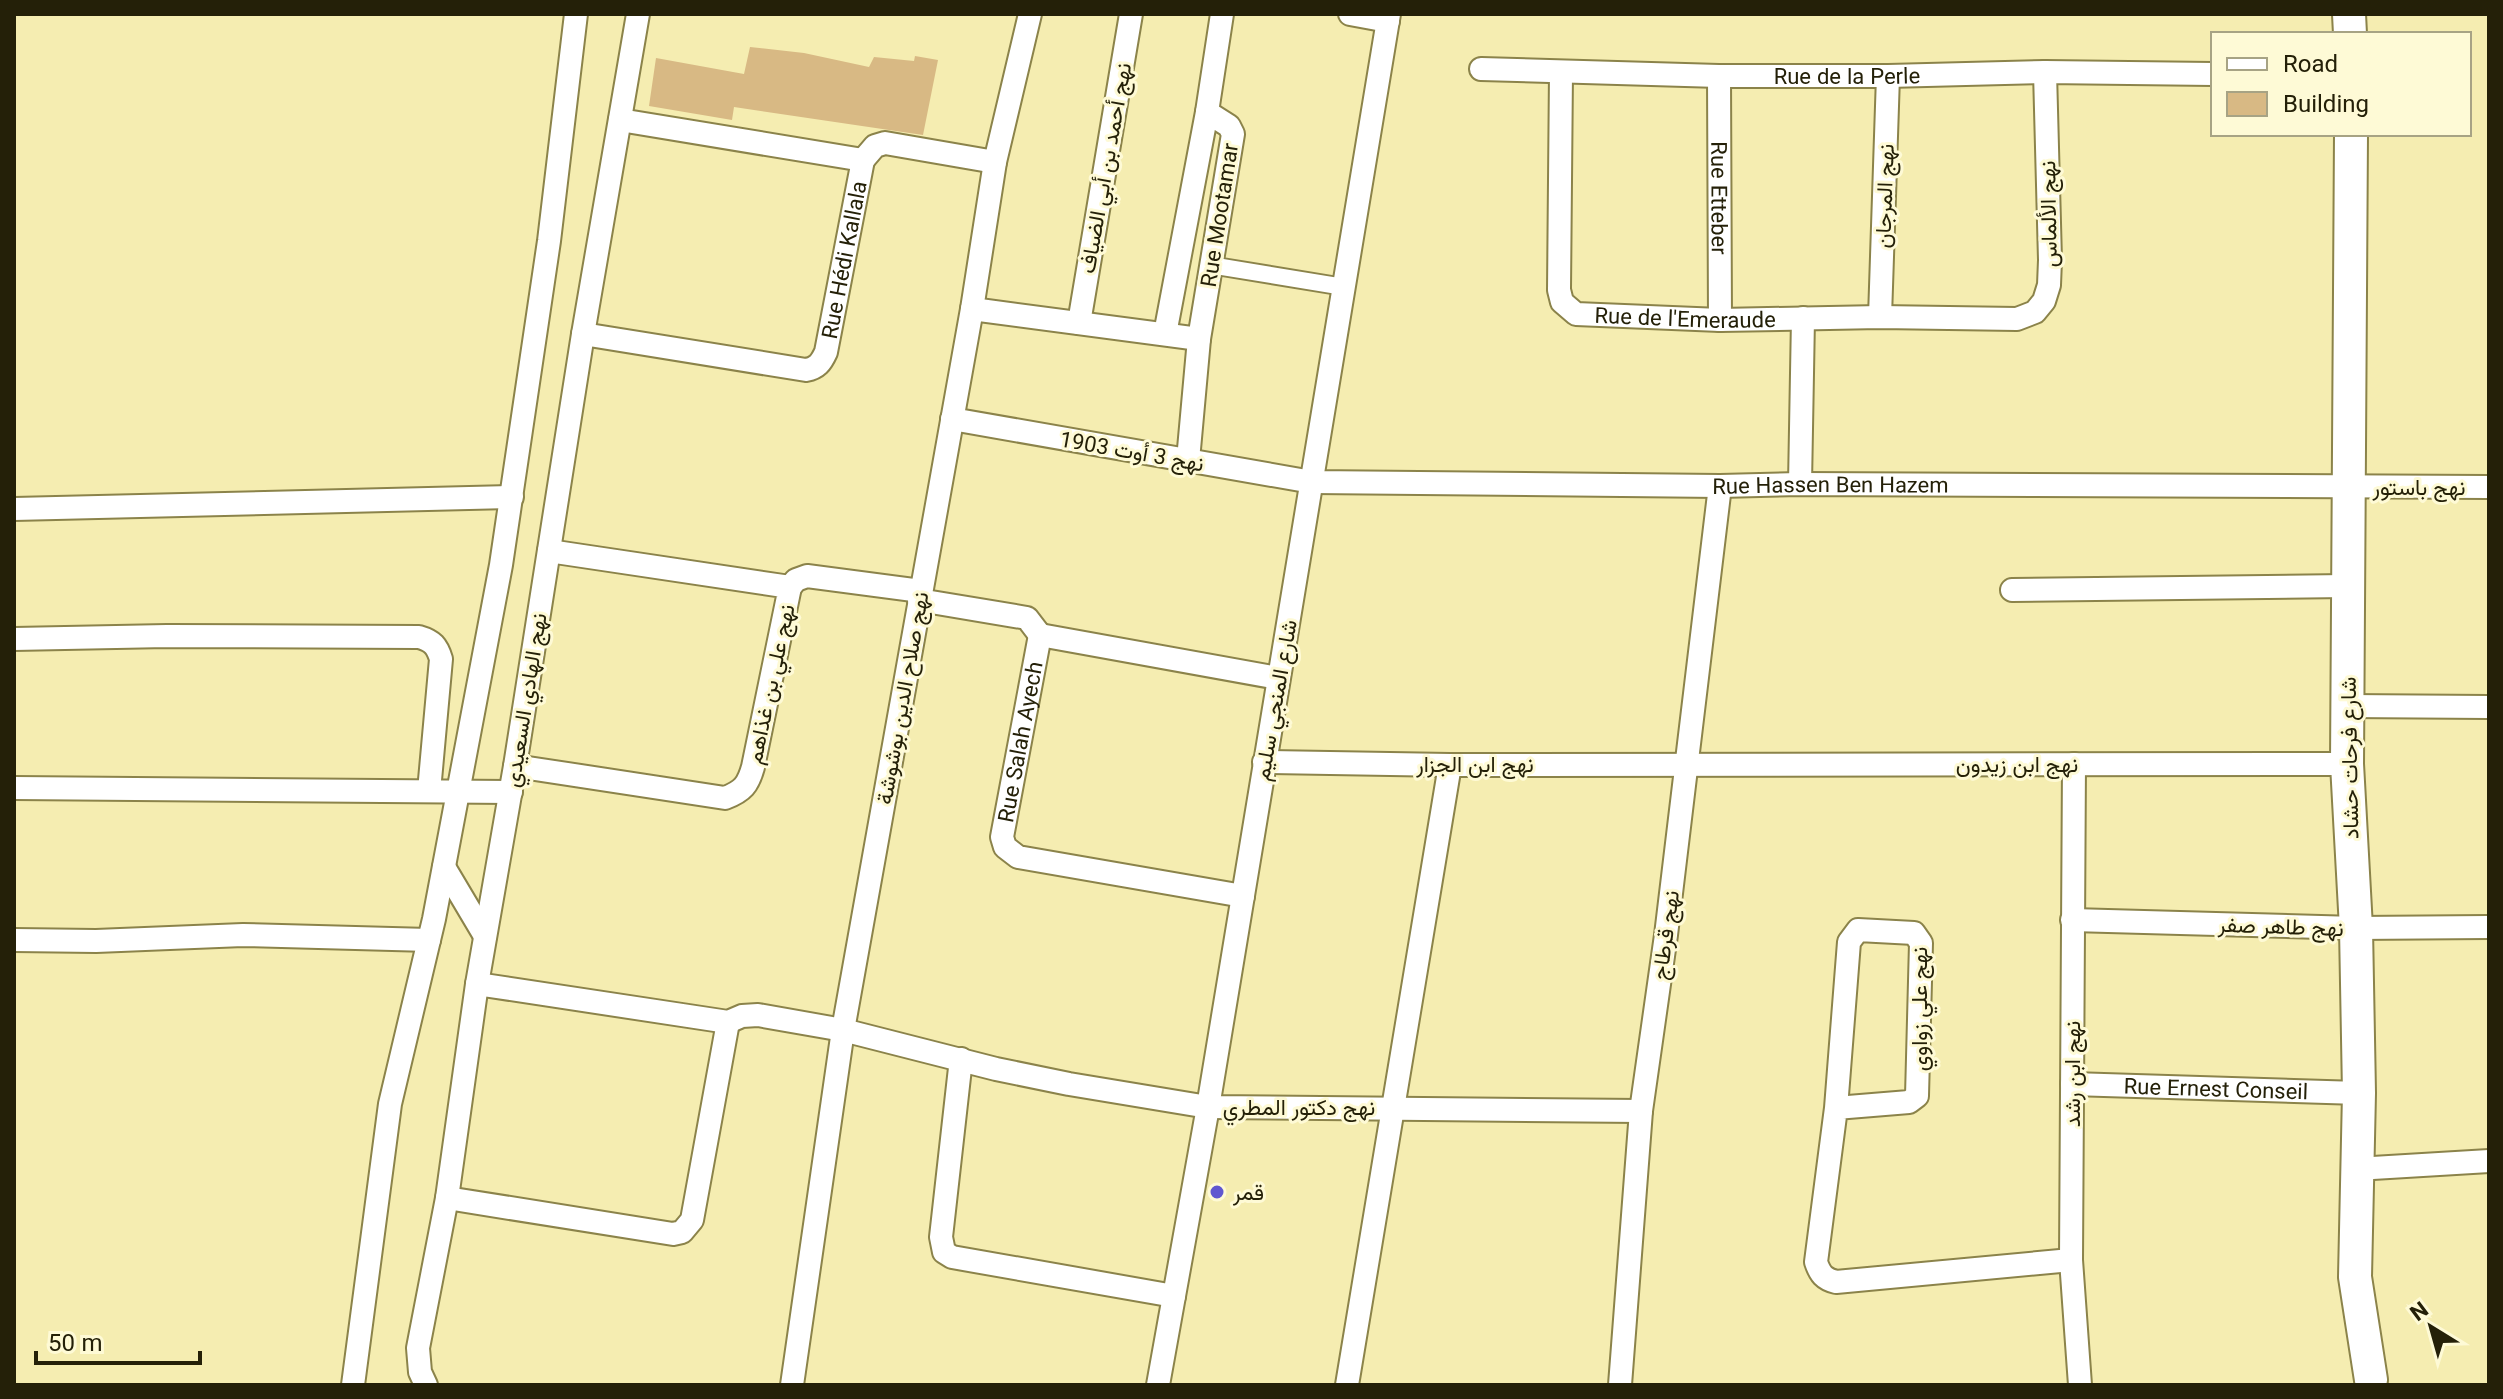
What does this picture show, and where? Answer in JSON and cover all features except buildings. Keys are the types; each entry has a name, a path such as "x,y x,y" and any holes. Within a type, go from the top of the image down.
{"main road":[{"name":"شارع فرحات حشاد","path":"2351,136 2347,764 2356,928 2359,1093 2355,1277 2369,1383"}],"street":[{"path":"353,1385 390,1104 429,940 501,565 549,241 576,14"},
{"name":"نهج الهادي السعيدي","path":"426,1385 420,1372 418,1348 447,1198 477,984 638,14"},
{"name":"نهج صلاح الدين بوشوشة","path":"792,1385 843,1030 972,309 995,162 1030,14"},
{"name":"نهج أحمد بن أبي الضياف","path":"1079,323 1131,14"},
{"path":"1207,112 1222,14"},
{"path":"1350,14 1388,17"},
{"name":"شارع المنجي سليم","path":"1158,1384 1208,1107 1388,17"},
{"name":"Rue de la Perle","path":"1481,69 1719,76 2045,72 2211,74"},
{"name":"Rue de l'Emeraude","path":"1561,72 1559,290 1562,302 1576,314 1720,320 1803,318"},
{"name":"نهج الألماس","path":"1803,318 2017,319 2035,312 2044,301 2050,260 2045,72"},
{"name":"Rue Etteber","path":"1719,76 1720,320"},
{"name":"نهج المرجان","path":"1880,317 1888,76"},
{"name":"Rue Mootamar","path":"1165,334 1207,112 1229,126 1233,134 1199,339 1188,460"},
{"name":"Rue Hédi Kallala","path":"583,334 806,370 815,368 826,352 863,160 620,120"},
{"path":"863,160 875,146 885,143 995,162"},
{"path":"1210,265 1344,287"},
{"path":"972,309 1199,339"},
{"path":"1800,484 1803,318"},
{"name":"نهج 3 أوت 1903","path":"952,419 1312,482"},
{"name":"Rue Hassen Ben Hazem","path":"1312,482 2348,487"},
{"name":"نهج قرطاج","path":"1620,1385 1641,1111 1720,486"},
{"name":"نهج باستور","path":"2348,487 2489,487"},
{"path":"14,509 512,497"},
{"name":"نهج علي بن غذاهم","path":"515,766 725,798 739,793 749,783 753,767 790,587 549,551"},
{"path":"790,587 796,580 807,576 920,596 1027,618 1040,635"},
{"path":"2012,590 2347,586"},
{"name":"Rue Salah Ayech","path":"1243,896 1018,857 1005,847 1002,837 1040,635 1278,678"},
{"path":"14,639 167,636 419,637 430,640 438,647 441,659 429,791"},
{"path":"2347,706 2489,707"},
{"name":"نهج ابن الجزار","path":"1264,762 1687,764"},
{"name":"نهج ابن زيدون","path":"1687,764 2347,764"},
{"name":"نهج ابن رشد","path":"2074,764 2071,1260 2080,1385"},
{"path":"1347,1385 1450,765"},
{"path":"14,788 511,792"},
{"path":"444,867 485,936"},
{"name":"نهج طاهر صفر","path":"2072,920 2356,928 2489,927"},
{"name":"نهج علي زواوي","path":"1836,1108 1909,1102 1917,1096 1921,943 1914,933 1858,930 1849,942 1836,1108 1816,1262 1825,1279 1836,1282 2071,1260"},
{"path":"14,940 96,941 243,935 429,940"},
{"name":"نهج دكتور المطري","path":"477,984 728,1022 742,1016 758,1015 843,1030 1069,1084 1208,1107 1641,1111"},
{"path":"447,1198 673,1234 682,1232 692,1220 728,1022"},
{"path":"961,1059 941,1237 944,1252 952,1257 1174,1296"},
{"name":"Rue Ernest Conseil","path":"2072,1084 2359,1093"},
{"path":"2356,1169 2489,1161"},
{"path":"1146,1385 1158,1384"}],"place":[{"name":"قمر","path":"1217,1192"}]}
